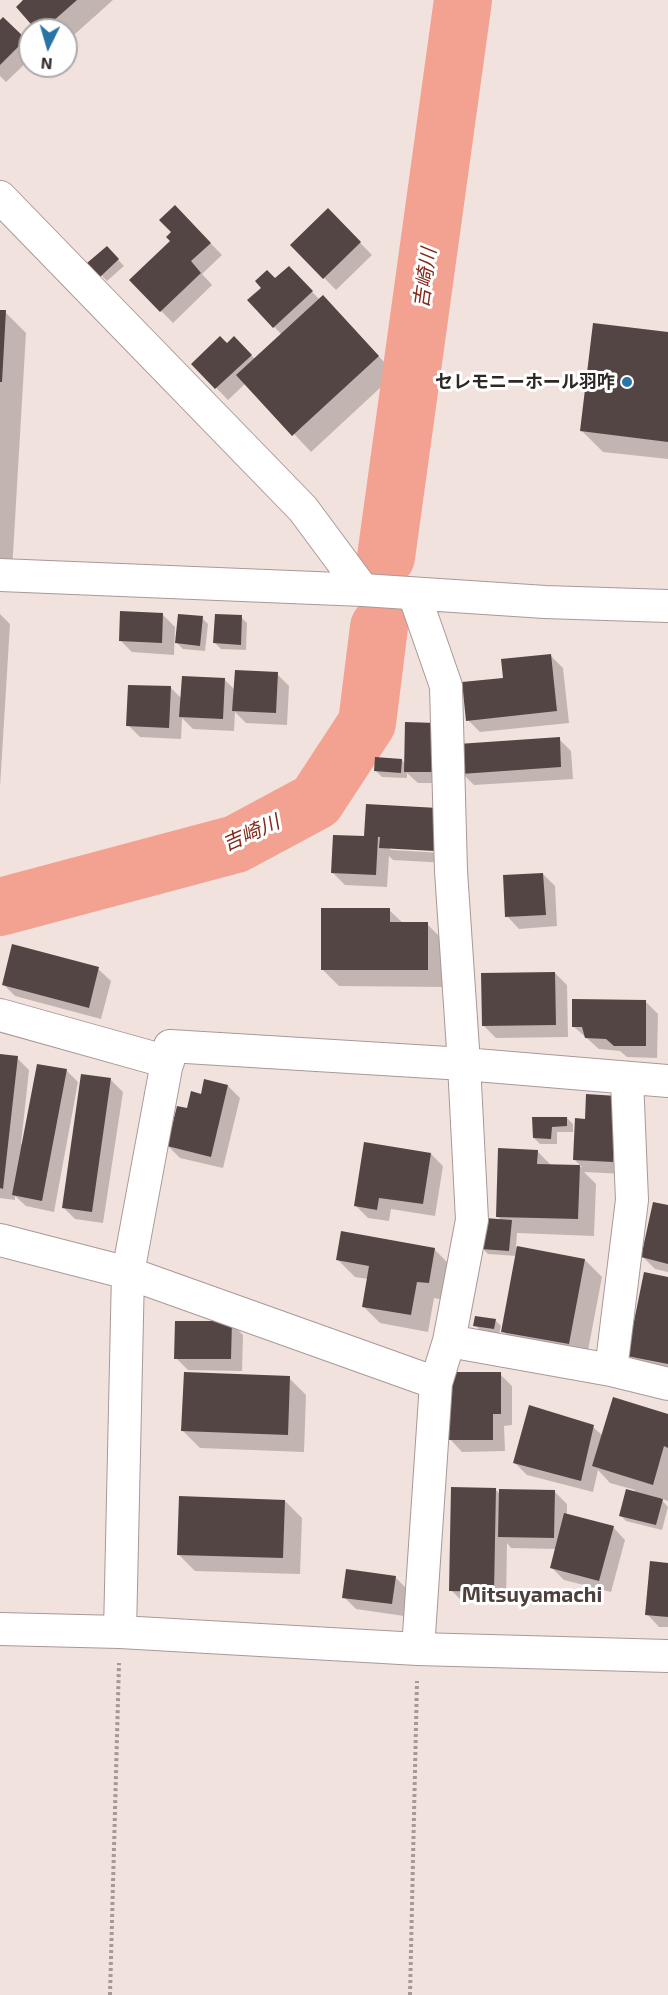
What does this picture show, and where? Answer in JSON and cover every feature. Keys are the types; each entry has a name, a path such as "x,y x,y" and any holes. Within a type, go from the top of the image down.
{"street":[{"path":"0,197 303,509 363,590"},
{"path":"0,576 363,590 545,602 668,606"},
{"path":"414,594 446,686 451,871 472,1220 449,1341 436,1383 418,1649"},
{"path":"0,1015 168,1062"},
{"path":"120,1632 128,1273 170,1046 464,1064 668,1081"},
{"path":"611,1370 632,1200 627,1079"},
{"path":"0,1240 128,1273 436,1383"},
{"path":"449,1341 611,1370 668,1384"},
{"path":"0,1629 120,1632 418,1649 668,1656"}],"path":[{"path":"110,1995 120,1632"},
{"path":"410,1995 418,1649"}],"building":[{"path":"23,0 77,0 57,18 26,18 16,7"},
{"path":"3,17 18,31 18,47 0,65 0,20"},
{"path":"175,205 211,243 191,261 201,273 160,312 129,280 170,241 166,237 171,232 159,220"},
{"path":"328,208 361,242 323,279 290,245"},
{"path":"107,246 119,259 100,277 87,263"},
{"path":"289,266 313,291 273,328 247,300 261,288 255,281 267,270 275,278"},
{"path":"323,295 379,356 292,436 236,375"},
{"path":"0,310 6,310 2,382 0,382"},
{"name":"セレモニーホール羽咋","path":"593,323 668,332 668,442 580,431"},
{"path":"220,336 227,343 234,336 252,355 215,389 191,364"},
{"path":"120,611 163,613 162,643 119,641"},
{"path":"178,614 203,616 200,646 175,643"},
{"path":"215,614 242,615 241,645 213,643"},
{"path":"551,654 557,711 466,721 462,682 503,678 501,659"},
{"path":"235,670 278,672 276,713 232,711"},
{"path":"182,676 225,678 223,719 179,717"},
{"path":"128,685 171,686 169,728 126,726"},
{"path":"405,722 437,723 437,772 404,772"},
{"path":"560,737 561,767 461,774 458,744"},
{"path":"375,757 402,759 401,773 374,771"},
{"path":"366,804 438,808 435,851 379,848 380,837 378,837 376,875 331,873 333,835 364,836"},
{"path":"543,873 546,915 505,917 503,875"},
{"path":"321,908 390,908 390,922 428,922 428,970 321,970"},
{"path":"12,944 99,967 89,1008 2,985"},
{"path":"555,972 556,1025 482,1026 481,973"},
{"path":"572,999 646,1000 646,1046 614,1046 606,1039 585,1038 582,1027 572,1027"},
{"path":"0,1054 18,1056 3,1189 0,1188"},
{"path":"37,1064 67,1069 42,1201 12,1195"},
{"path":"81,1074 111,1078 92,1212 62,1208"},
{"path":"204,1079 228,1085 211,1157 167,1146 177,1106 187,1108 191,1091 201,1094"},
{"path":"586,1094 617,1096 613,1162 573,1160 575,1118 585,1119"},
{"path":"532,1117 567,1117 567,1126 552,1127 551,1139 533,1138"},
{"path":"364,1142 431,1153 423,1204 379,1198 377,1210 354,1206"},
{"path":"498,1148 538,1150 537,1164 580,1165 578,1219 496,1217"},
{"path":"653,1202 668,1205 668,1264 641,1257"},
{"path":"484,1218 512,1220 509,1251 481,1249"},
{"path":"341,1231 435,1248 429,1283 417,1282 411,1315 362,1307 369,1266 336,1260"},
{"path":"517,1246 585,1259 569,1344 501,1332"},
{"path":"644,1272 668,1277 668,1364 627,1356"},
{"path":"475,1316 496,1319 494,1329 473,1326"},
{"path":"175,1321 232,1321 231,1359 174,1359"},
{"path":"184,1372 290,1376 288,1435 181,1431"},
{"path":"448,1372 501,1372 501,1414 493,1414 493,1440 448,1440"},
{"path":"613,1397 668,1414 668,1448 664,1446 653,1485 592,1466"},
{"path":"529,1405 594,1425 581,1481 513,1463"},
{"path":"451,1487 496,1488 494,1592 449,1591"},
{"path":"499,1489 555,1490 554,1538 498,1537"},
{"path":"626,1489 663,1499 656,1525 619,1516"},
{"path":"179,1496 285,1500 283,1558 177,1555"},
{"path":"564,1513 614,1526 599,1581 550,1568"},
{"path":"650,1561 668,1563 668,1617 645,1615"},
{"path":"346,1569 396,1576 392,1604 342,1598"}],"waterway":[{"name":"吉崎川","path":"386,557 463,0"},
{"name":"吉崎川","path":"0,907 236,844 316,801 367,723 379,627"}],"place":[{"name":"セレモニーホール羽咋","path":"627,382"}],"district":[{"name":"Mitsuyamachi","path":"532,1595"}]}
